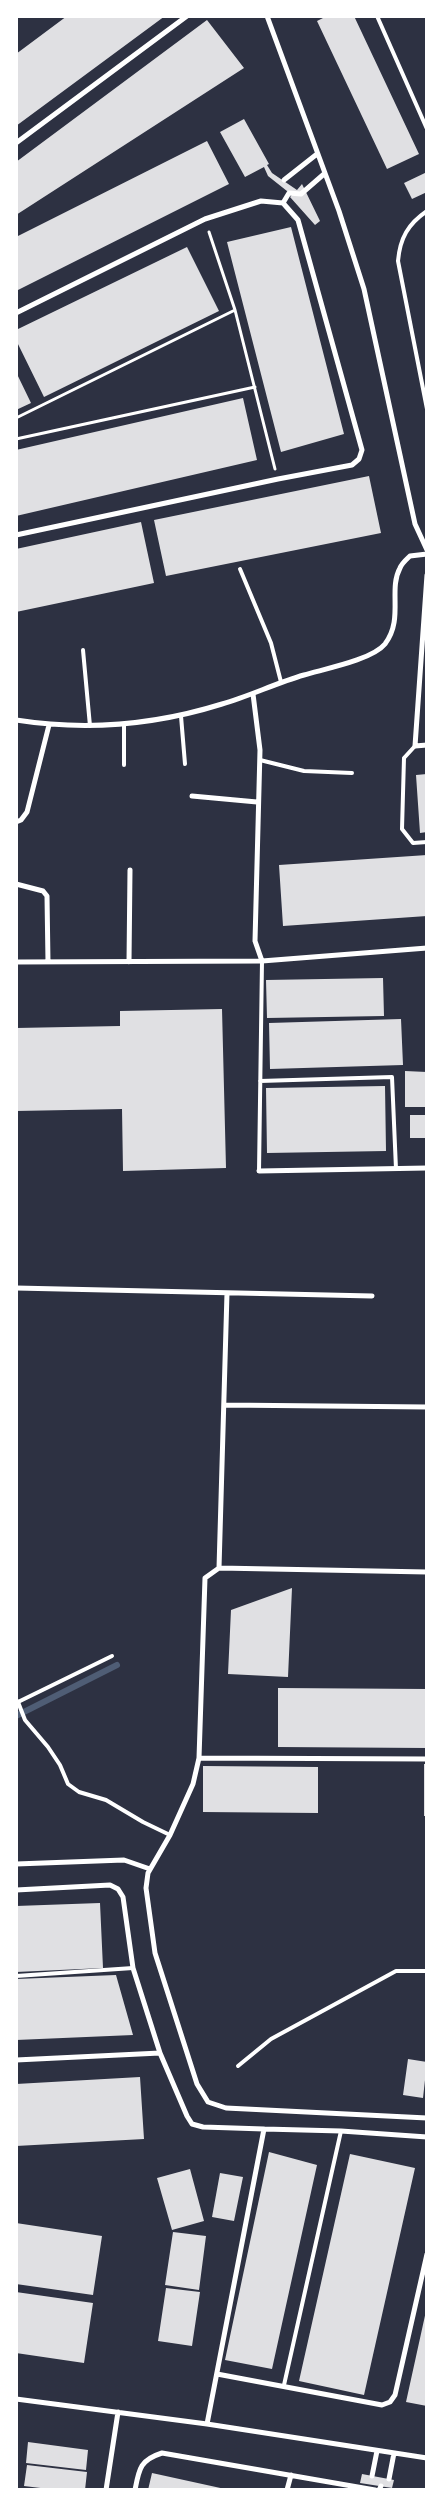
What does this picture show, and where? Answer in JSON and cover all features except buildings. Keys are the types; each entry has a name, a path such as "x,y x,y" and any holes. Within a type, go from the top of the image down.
{"street":[{"path":"16,143 187,16"},
{"path":"16,720 49,725 90,726 124,724 181,716 369,655 384,646 391,633 395,618 400,568 410,556 427,552 416,524 364,289 267,16"},
{"path":"284,180 317,154"},
{"path":"283,203 289,193 301,194 324,174"},
{"path":"16,313 205,219 261,201 283,203 298,220 362,450 359,458 352,465 16,535"},
{"path":"427,575 424,644 415,746 427,745"},
{"path":"252,694 260,760 257,802 255,941 262,961"},
{"path":"16,822 22,820 27,812 49,725"},
{"path":"192,796 257,802"},
{"path":"129,962 130,870"},
{"path":"16,884 43,892 47,896 48,962"},
{"path":"16,962 262,961 427,948"},
{"path":"259,1171 427,1168"},
{"path":"16,1288 372,1296"},
{"path":"219,1568 227,1293"},
{"path":"224,1405 427,1407"},
{"path":"427,1572 219,1568 205,1578 199,1758 193,1784 170,1835 150,1869 146,1888 155,1953 197,2084 208,2102 226,2108 427,2118"},
{"path":"199,1758 427,1759"},
{"path":"16,1864 124,1860 150,1869"},
{"path":"16,1890 110,1884 118,1889 123,1897 133,1968 160,2053 192,2124 202,2127 341,2131 427,2137"},
{"path":"16,2060 160,2053"},
{"path":"207,2424 264,2129"},
{"path":"217,2374 284,2385 382,2405 390,2402 395,2395 427,2254"},
{"path":"16,2399 207,2424 427,2458"},
{"path":"106,2490 118,2412"},
{"path":"372,2476 377,2451"},
{"path":"135,2490 140,2468 149,2457 162,2453 378,2488"},
{"path":"389,2479 394,2453"},
{"path":"287,2490 291,2475"}],"lane":[{"path":"377,16 427,130"},
{"path":"427,211 404,232 399,246 398,261 427,410"},
{"path":"240,570 271,643 281,682"},
{"path":"83,650 90,726"},
{"path":"181,716 185,764"},
{"path":"124,724 124,765"},
{"path":"415,746 404,758 402,829 413,843 427,842"},
{"path":"260,760 304,771 352,773"},
{"path":"259,1171 262,961"},
{"path":"260,1081 392,1078 396,1169"},
{"path":"112,1656 17,1702 25,1720 48,1747 60,1765 68,1784 79,1792 106,1800 143,1822 170,1835"},
{"path":"16,1976 133,1968"},
{"path":"238,2066 271,2039 396,1971 427,1971"},
{"path":"284,2385 341,2131"}],"path":[{"path":"205,219 235,310 278,479"},
{"path":"16,418 235,310"},
{"path":"16,439 255,387"}],"waterway":[{"path":"16,1716 117,1665"}]}
